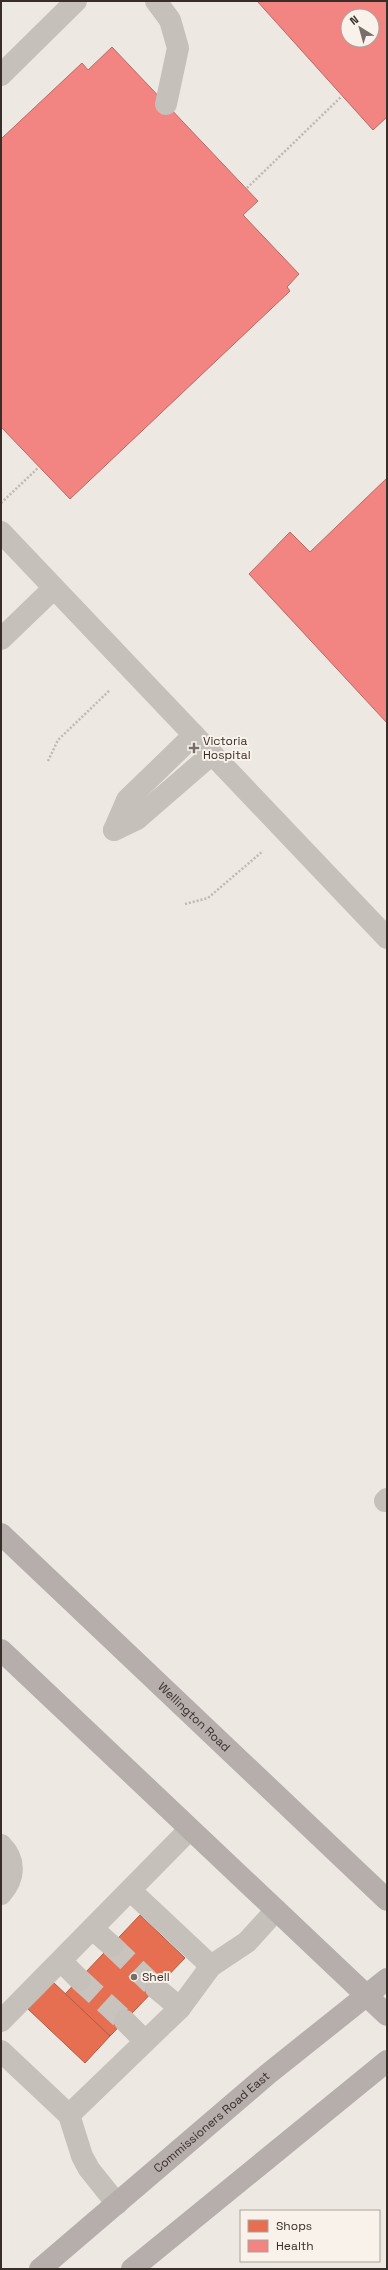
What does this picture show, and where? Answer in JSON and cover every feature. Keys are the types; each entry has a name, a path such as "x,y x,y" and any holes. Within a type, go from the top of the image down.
{"main road":[{"name":"Wellington Road","path":"1,1534 387,1900"},
{"path":"1,1650 387,2015"},
{"name":"Commissioners Road East","path":"40,2269 268,2074 387,1979"},
{"path":"132,2269 387,2061"}],"lane":[{"path":"1,75 76,1"},
{"path":"156,1 170,20 178,48 166,104"},
{"path":"1,532 387,938"},
{"path":"1,639 54,588"},
{"path":"194,735 127,800 114,830 137,819 212,754"},
{"path":"1,2021 131,1891 190,1829"},
{"path":"1,1844 10,1858 13,1871 7,1887 1,1894"},
{"path":"131,1891 211,1966"},
{"path":"69,2114 144,2040 180,2008 211,1966 247,1942 276,1910"},
{"path":"93,1929 112,1946"},
{"path":"61,1961 80,1980"},
{"path":"156,1988 180,2008"},
{"path":"125,2021 144,2040"},
{"path":"1,2051 69,2114 82,2156 89,2169 117,2204"}],"path":[{"path":"247,188 342,96"},
{"path":"1,503 39,467"},
{"path":"48,761 58,740 132,669"},
{"path":"185,904 208,898 285,832"}],"building: Shops":[{"path":"140,1915 185,1958 110,2036 65,1994"},
{"path":"53,1982 110,2036 85,2063 28,2009"}],"building: Health":[{"path":"257,1 387,1 387,117 373,130"},
{"path":"112,47 258,201 243,215 299,274 287,287 290,291 70,499 1,427 1,139 82,63 88,70"},
{"path":"387,478 387,723 249,574 290,532 310,552"}],"tunnel":[{"path":"112,1946 156,1988"},
{"path":"80,1980 125,2021"}],"place":[{"name":"Victoria Hospital","path":"194,748"},
{"name":"Shell","path":"134,1977"}]}
